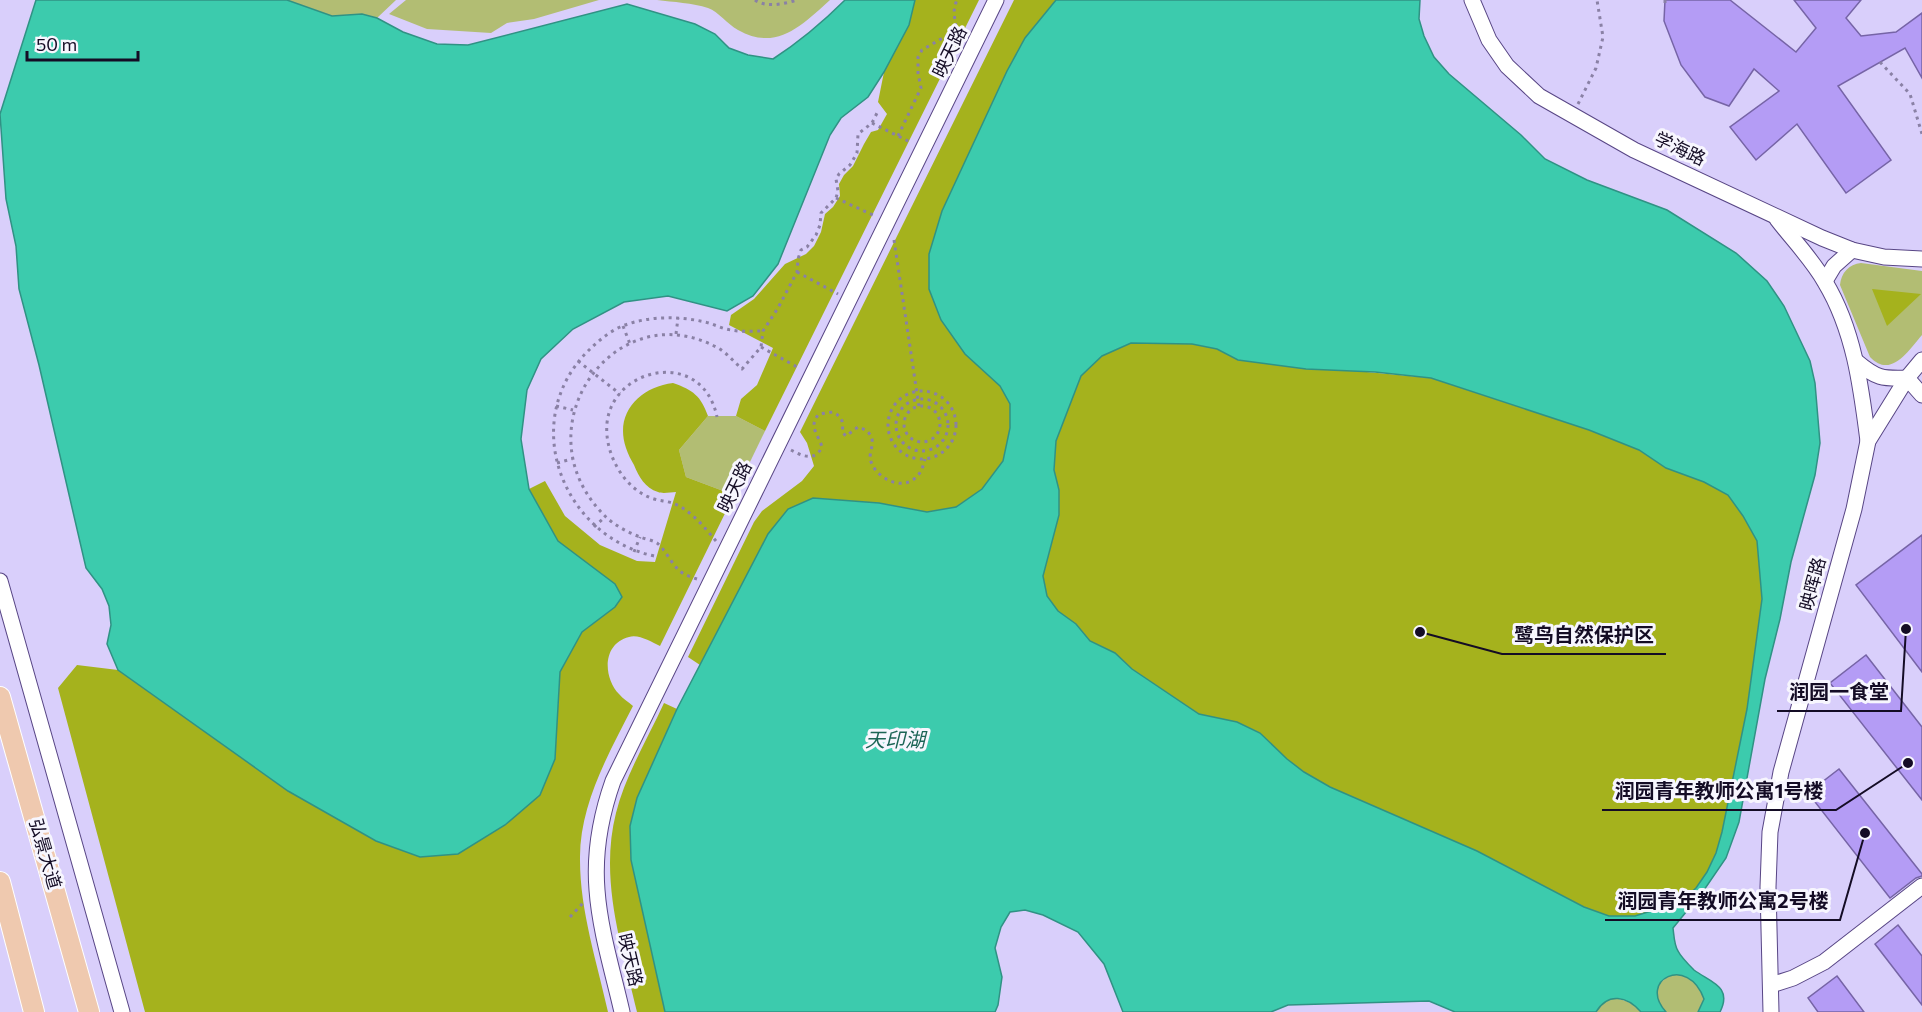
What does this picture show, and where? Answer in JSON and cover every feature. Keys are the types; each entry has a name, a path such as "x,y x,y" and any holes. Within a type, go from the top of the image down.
{"main road":[{"name":"弘景大道","path":"0,697 89,1012"},
{"path":"0,882 34,1012"}],"street":[{"name":"映天路","path":"622,1012 604,935 597,890 598,852 604,806 613,781 996,0"},
{"name":"学海路","path":"1472,0 1489,40 1507,66 1539,96 1571,116 1634,150 1775,217 1852,250 1884,257 1922,259"},
{"path":"1775,217 1825,281 1849,336 1857,362 1868,441"},
{"path":"1825,281 1834,266 1852,250"},
{"name":"映晖路","path":"1771,1012 1768,887 1770,832 1781,772 1851,519 1868,441 1907,378 1922,360"},
{"path":"1857,362 1872,374 1886,379 1907,378 1922,395"},
{"path":"0,581 122,1012"},
{"path":"1771,985 1793,978 1824,962 1922,886"}],"path":[{"path":"755,0 762,4 772,5 797,0"},
{"path":"898,136 921,88 918,57 922,50 953,32 956,27 954,8 957,0"},
{"path":"1571,116 1596,68 1603,37 1598,0"},
{"path":"1880,62 1910,94 1922,134"},
{"path":"699,580 681,572 657,543 621,528 605,517 590,498 572,459 570,431 573,410 580,390 593,372 609,357 630,344 650,337 676,334 699,339 720,349 742,369 761,346 763,331 797,272 801,250 812,242 820,225 821,213 836,198 838,191 836,179 850,165 857,153 858,134 872,123 877,113"},
{"path":"872,123 914,144"},
{"path":"836,198 878,218"},
{"path":"893,232 919,407"},
{"path":"797,272 840,294"},
{"path":"654,556 634,552 613,542 594,527 577,507 565,486 557,463 554,434 556,406 563,384 578,361 597,342 623,326 648,319 678,317 732,330 763,331"},
{"path":"676,334 678,317"},
{"path":"623,326 630,344"},
{"path":"761,346 802,370"},
{"path":"578,361 620,394"},
{"path":"717,417 710,395 699,383 684,374 668,372 650,374 635,381 620,394 607,421 607,437 611,456 621,474 645,495 672,503 687,512 717,543"},
{"path":"918,390 928,391 947,401 956,421 951,442 935,456 925,459 913,458 902,453 888,434 887,422 890,411 906,394 918,390"},
{"path":"918,399 928,399 937,403 944,410 948,419 945,437 931,450 912,449 898,435 897,417 902,408 918,399"},
{"path":"556,406 573,410"},
{"path":"919,407 927,407 938,416 939,430 936,437 930,441 915,441 905,430 907,415 919,407"},
{"path":"786,448 805,457 815,456 822,447 814,430 816,417 819,414 834,412 841,418 843,435 846,436 858,427 870,435 872,440 870,459 880,474 887,479 903,484 912,481 919,474 925,459"},
{"path":"557,463 572,459"},
{"path":"594,527 605,517"},
{"path":"634,552 640,537"},
{"path":"570,917 587,898"}],"shaded area":[{"path":"287,0 396,0 377,18 362,14 332,16"},
{"path":"406,0 599,0 534,19 507,23 491,33 427,29 389,14"},
{"path":"657,0 830,0 788,33 765,38 738,30 708,8"},
{"path":"913,0 979,0 765,431 736,416 741,399 757,385 773,348 729,325 731,315 754,299 785,264 806,254 814,246 821,232 825,214 840,196 839,184 853,166 871,132 878,130 887,114 878,102 884,72"},
{"path":"1014,0 1056,0 1025,38 942,211 965,354 1000,386 1010,404 1010,428 1003,461 982,489 956,507 927,512 879,503 813,498 768,534 700,665 688,657 754,522 762,511 802,481 814,466 807,443 800,432"},
{"path":"1861,263 1922,271 1922,335 1905,355 1892,364 1878,363 1870,357 1840,285 1846,270"},
{"path":"1872,289 1921,294 1887,326"},
{"path":"1131,343 1192,344 1217,349 1238,360 1431,378 1589,430 1639,450 1666,468 1704,482 1728,495 1757,541 1762,599 1747,709 1722,832 1716,853 1696,888 1680,902 1635,916 1609,916 1584,907 1477,851 1330,787 1287,759 1260,733 1237,722 1199,714 1132,669 1115,653 1090,641 1076,624 1058,611 1047,596 1043,576 1059,515 1059,490 1054,470 1056,441 1081,376 1102,356"},
{"path":"673,383 686,388 695,395 708,416 679,450 686,477 734,495 660,646 645,639 629,637 614,646 608,662 610,679 614,687 633,706 605,761 590,799 584,819 580,860 586,917 608,1012 145,1012 58,688 77,665 118,670 288,791 376,841 420,857 555,759 560,672 582,632 615,607 584,562 558,541 529,489 545,481 565,516 600,545 637,561 655,562 676,492 658,492 643,482 626,448 623,435 624,424 627,413 640,396 650,390"},
{"path":"708,416 736,416 765,431 734,495 686,477 679,450"},
{"path":"664,703 677,709 637,798 630,826 631,860 665,1012 637,1012 614,913 610,863 611,838 625,785"},
{"path":"1675,974 1690,979 1699,989 1704,999 1698,1012 1666,1012 1661,1006 1657,995 1659,985"},
{"path":"1609,998 1627,1001 1641,1012 1596,1012"}],"water":[{"path":"36,0 287,0 332,16 362,14 377,18 403,32 437,44 468,45 627,4 695,24 715,34 729,48 748,55 773,59 792,46 845,0 915,0 909,25 884,72 868,97 841,118 830,135 778,264 753,296 727,311 668,296 624,302 573,329 541,359 527,390 521,439 529,489 558,541 615,584 622,597 615,607 582,632 560,672 555,759 540,795 505,825 458,854 420,857 376,841 288,791 118,670 107,644 111,625 109,606 102,589 86,568 19,289 16,246 6,199 0,114"},
{"name":"天印湖","path":"1056,0 1420,0 1419,19 1434,57 1449,74 1521,135 1545,159 1587,180 1667,210 1736,253 1767,281 1784,306 1810,361 1815,383 1820,443 1815,475 1791,562 1765,679 1739,822 1726,858 1673,928 1676,946 1681,956 1694,970 1722,990 1724,996 1720,1012 1698,1012 1704,999 1697,985 1677,975 1661,982 1657,990 1659,1000 1666,1012 1641,1012 1630,1002 1618,998 1606,1001 1596,1012 1455,1012 1429,1001 1288,1005 1271,1012 1123,1012 1104,964 1078,932 1043,915 1025,910 1010,912 1001,927 995,948 1002,977 995,1012 665,1012 631,860 630,826 637,798 677,709 768,534 788,509 813,498 879,503 927,512 956,507 982,489 1003,461 1010,428 1010,404 1000,386 965,354 941,320 929,289 929,254 942,211 1007,71 1025,38","holes":["1131,343 1192,344 1217,349 1238,360 1306,369 1375,372 1431,378 1589,430 1639,450 1666,468 1704,482 1728,495 1757,541 1762,599 1747,709 1722,832 1716,853 1696,888 1680,902 1635,916 1609,916 1584,907 1477,851 1330,787 1287,759 1260,733 1237,722 1199,714 1132,669 1115,653 1090,641 1076,624 1058,611 1047,596 1043,576 1059,515 1059,490 1054,470 1056,441 1081,376 1102,356"]}],"building":[{"path":"1665,0 1730,0 1796,52 1816,28 1794,0 1861,0 1846,18 1861,36 1896,32 1922,13 1922,78 1905,48 1838,86 1891,160 1846,193 1797,124 1756,160 1730,127 1779,91 1754,69 1729,106 1705,97 1681,65 1664,21"},
{"path":"1922,535 1922,672 1856,585"},
{"path":"1866,655 1922,727 1922,800 1830,683"},
{"path":"1839,769 1922,874 1890,898 1808,793"},
{"path":"1898,925 1922,956 1922,1005 1875,944"},
{"path":"1837,976 1864,1012 1818,1012 1808,998"}],"place":[{"name":"润园一食堂","path":"1906,629"},
{"name":"鹭鸟自然保护区","path":"1420,632"},
{"name":"润园青年教师公寓1号楼","path":"1908,763"},
{"name":"润园青年教师公寓2号楼","path":"1865,833"}]}
